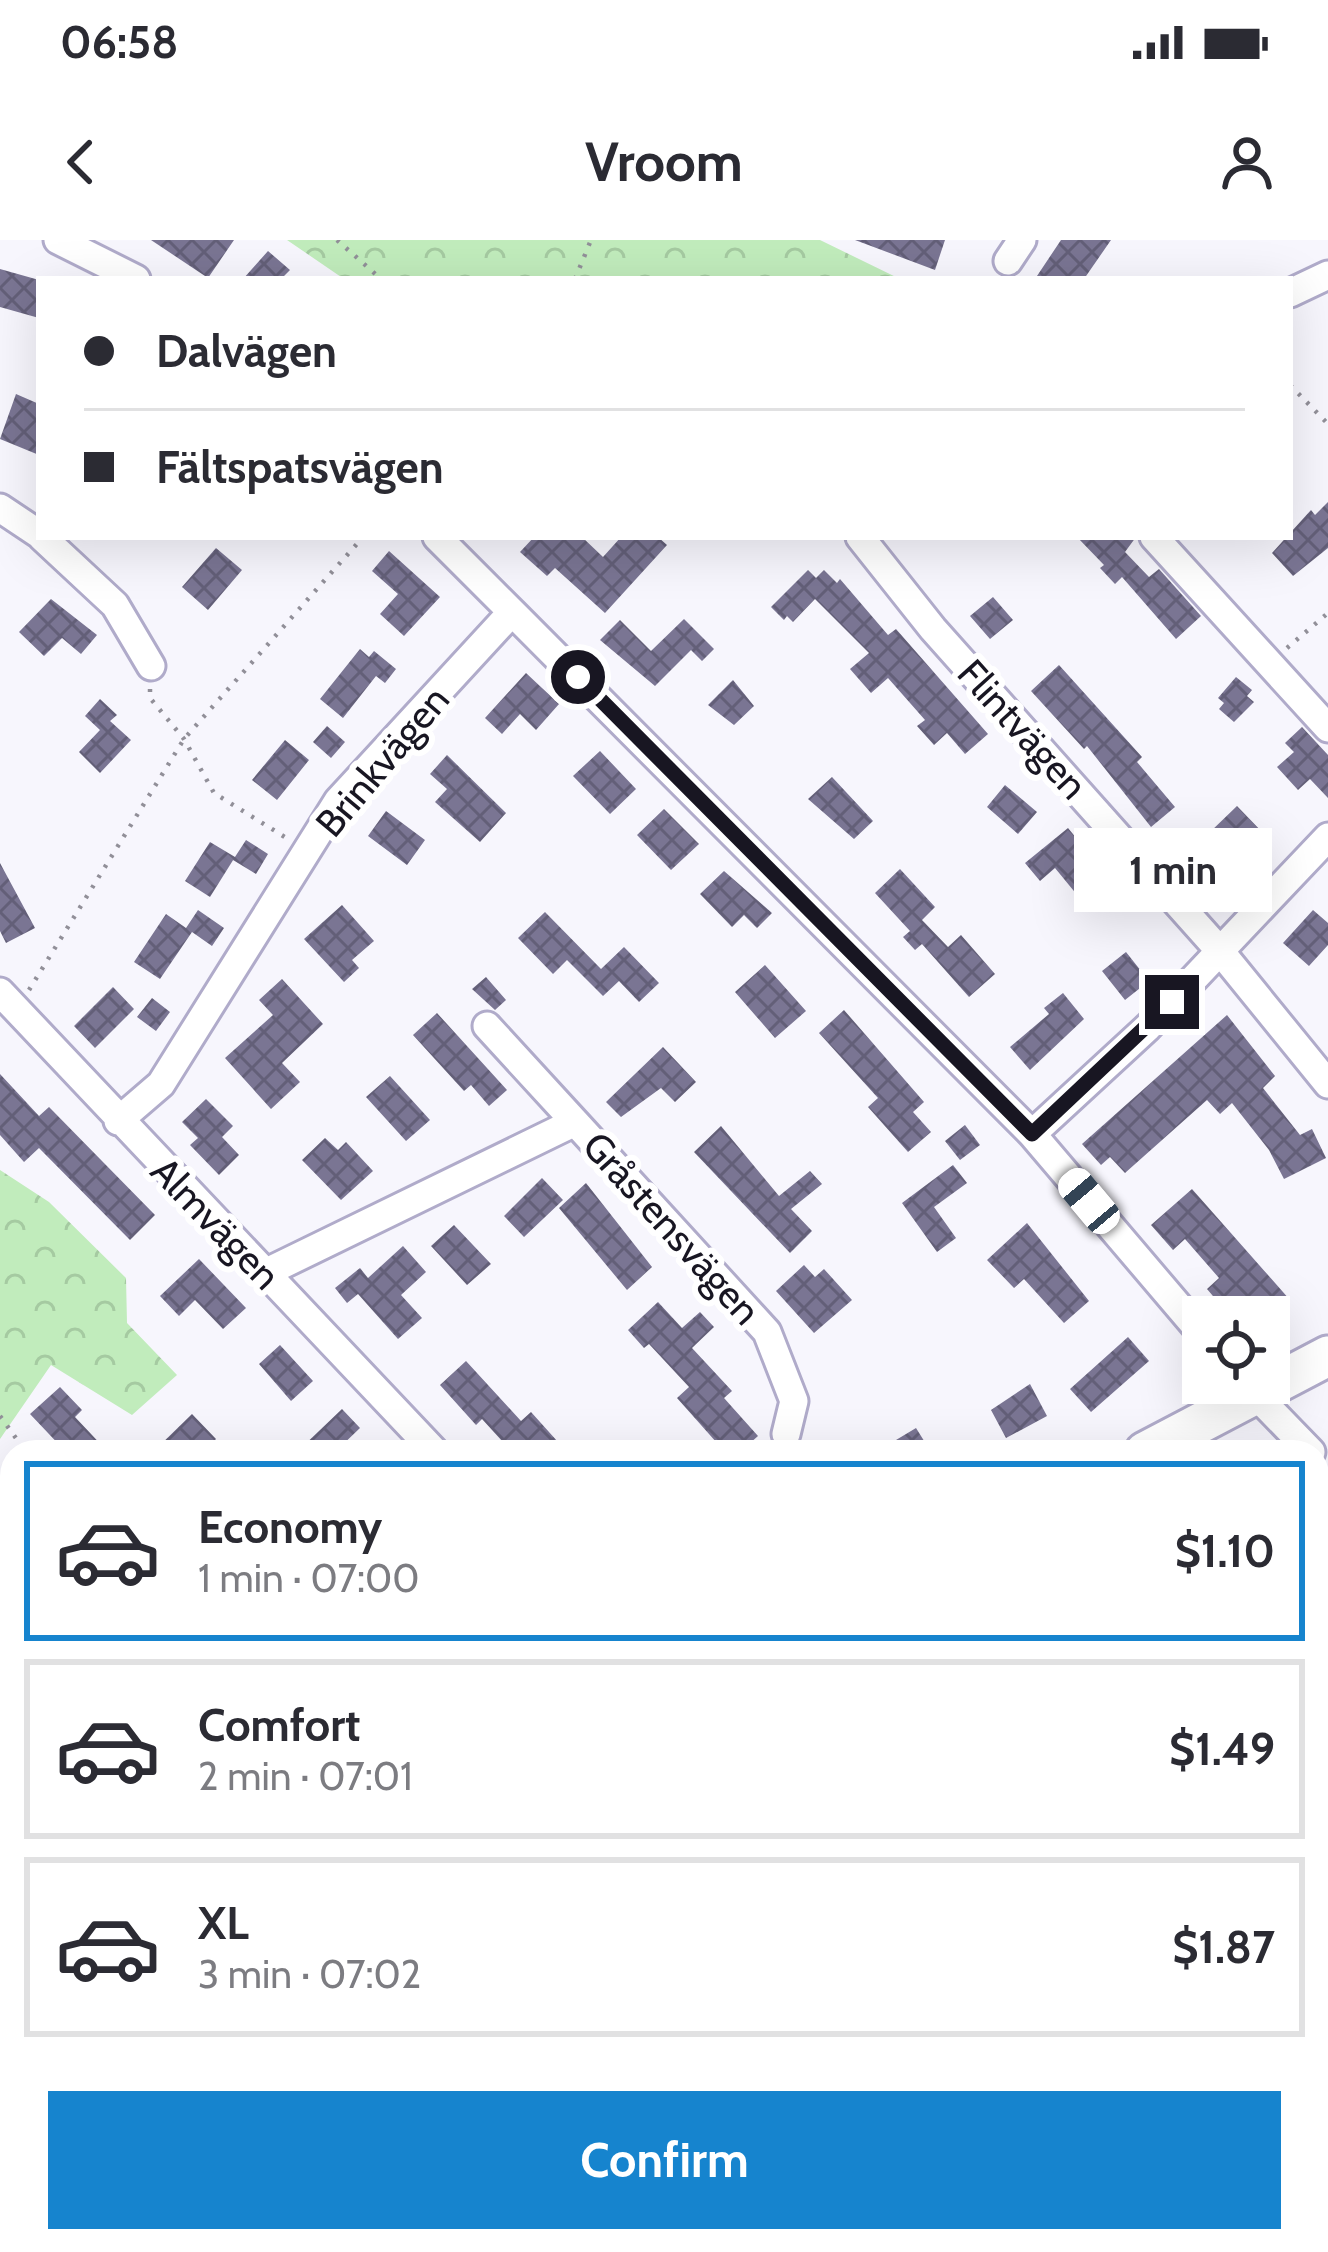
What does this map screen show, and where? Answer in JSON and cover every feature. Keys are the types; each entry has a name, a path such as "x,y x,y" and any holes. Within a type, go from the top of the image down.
{"street":[{"path":"58,240 130,276"},
{"path":"1293,291 1328,275"},
{"path":"0,508 36,533"},
{"path":"44,540 115,605 151,666"},
{"path":"440,540 1032,1134 1182,1310"},
{"name":"Flintvägen","path":"862,540 933,629 1220,952 1328,1084"},
{"path":"1157,540 1328,728"},
{"name":"Brinkvägen","path":"118,1121 161,1084 338,801 512,611"},
{"path":"1032,1134 1220,952 1328,837"},
{"name":"Almvägen","path":"7,1003 424,1440"},
{"name":"Gråstensvägen","path":"487,1026 767,1332 794,1401 786,1434"},
{"name":"Gråstensvägen","path":"265,1274 575,1122"},
{"path":"1290,1371 1328,1356"},
{"path":"1164,1440 1222,1404"},
{"path":"1265,1404 1300,1440"}],"path":[{"path":"337,240 378,276"},
{"path":"576,276 591,240"},
{"path":"1293,388 1328,424"},
{"path":"7,1003 184,739 360,540"},
{"path":"1269,664 1328,613"},
{"path":"151,666 150,698 184,739 214,793 308,851"}],"green space":[{"path":"287,240 820,240 894,276 340,276"},
{"path":"0,1170 49,1202 126,1278 127,1323 177,1375 132,1415 51,1365 0,1439"}],"building":[{"path":"151,240 234,240 205,276"},
{"path":"855,240 945,240 935,270"},
{"path":"1061,240 1111,240 1086,276 1037,276"},
{"path":"268,251 290,270 284,276 246,276"},
{"path":"0,269 36,279 36,317 0,307"},
{"path":"16,394 36,403 36,454 0,439"},
{"path":"1328,502 1328,548 1293,576 1272,553 1284,540 1293,540 1293,530 1311,510 1315,515"},
{"path":"531,540 585,540 603,557 618,540 661,540 667,545 605,613 555,568 547,576 520,552"},
{"path":"1080,540 1134,540 1125,552 1149,577 1159,569 1201,616 1176,639 1122,577 1115,584 1100,568 1104,565"},
{"path":"216,548 242,570 208,610 182,587"},
{"path":"389,551 440,597 404,636 380,614 398,594 372,571"},
{"path":"808,570 816,578 824,570 837,583 840,579 888,635 896,629 988,734 965,754 947,733 934,745 917,726 925,720 888,678 871,693 850,669 869,653 815,599 793,622 787,616 784,620 771,607"},
{"path":"993,597 1013,620 990,639 970,616"},
{"path":"51,599 97,635 81,654 62,638 44,656 19,632"},
{"path":"684,619 714,649 702,661 691,650 655,686 600,640 620,620 651,651"},
{"path":"360,649 369,657 374,651 396,669 385,683 376,676 343,718 320,699"},
{"path":"1059,665 1142,757 1137,762 1175,807 1151,827 1087,746 1084,749 1031,691"},
{"path":"526,673 559,704 536,730 520,714 502,734 485,718"},
{"path":"1236,677 1252,690 1247,696 1254,702 1234,722 1219,709 1224,703 1218,698"},
{"path":"733,680 754,706 734,725 708,705"},
{"path":"100,699 117,715 110,721 131,740 100,773 79,752 100,730 85,716"},
{"path":"327,726 345,742 331,758 313,742"},
{"path":"1302,727 1328,755 1328,798 1310,779 1298,790 1277,767 1294,752 1285,743"},
{"path":"285,740 309,760 277,800 252,780"},
{"path":"600,751 636,789 610,814 573,776"},
{"path":"447,755 506,813 480,842 435,802 447,789 430,774"},
{"path":"832,777 873,821 854,839 808,799"},
{"path":"1005,785 1037,812 1018,834 987,807"},
{"path":"1237,806 1265,835 1210,896 1178,863"},
{"path":"664,809 699,844 671,870 637,835"},
{"path":"386,811 425,840 407,865 368,836"},
{"path":"1068,828 1114,884 1087,907 1055,868 1040,881 1025,863"},
{"path":"246,840 268,854 256,874 233,860"},
{"path":"210,842 235,857 210,897 185,881"},
{"path":"0,863 35,928 6,943 0,931"},
{"path":"900,869 935,907 922,920 948,947 961,935 995,974 969,997 922,944 915,950 903,937 910,931 875,893"},
{"path":"724,871 772,913 757,928 744,915 732,927 700,894"},
{"path":"342,905 374,941 352,960 359,968 344,982 304,939"},
{"path":"198,910 224,928 212,946 192,932 160,979 134,962 166,914 186,928"},
{"path":"1313,910 1328,923 1328,945 1309,966 1283,943"},
{"path":"545,912 601,969 624,947 659,983 639,1002 619,981 603,996 567,960 553,974 518,938"},
{"path":"1126,952 1149,981 1125,1000 1102,971"},
{"path":"765,965 806,1011 775,1038 735,992"},
{"path":"486,977 506,1000 495,1010 472,989"},
{"path":"282,979 323,1024 282,1063 300,1082 271,1109 225,1058 273,1015 259,1000"},
{"path":"113,987 134,1009 95,1048 74,1026"},
{"path":"1063,993 1084,1019 1030,1070 1010,1047 1049,1014 1044,1008"},
{"path":"152,998 170,1012 156,1031 137,1017"},
{"path":"844,1010 924,1102 913,1112 931,1132 908,1152 868,1107 878,1098 819,1033"},
{"path":"437,1013 507,1090 489,1106 471,1085 464,1091 413,1035"},
{"path":"1227,1015 1275,1076 1263,1088 1300,1135 1312,1129 1326,1158 1284,1179 1269,1150 1232,1103 1220,1114 1207,1100 1125,1173 1110,1157 1101,1165 1082,1144"},
{"path":"663,1047 696,1082 675,1102 661,1088 621,1117 606,1102"},
{"path":"0,1074 39,1116 49,1107 155,1215 130,1240 39,1148 24,1162 0,1135"},
{"path":"390,1076 430,1120 406,1141 366,1097"},
{"path":"206,1099 233,1126 222,1137 239,1155 219,1175 190,1145 198,1138 182,1122"},
{"path":"965,1125 980,1145 960,1160 945,1141"},
{"path":"721,1126 779,1196 810,1171 822,1184 791,1209 812,1231 790,1253 694,1152"},
{"path":"325,1138 338,1150 346,1142 373,1171 341,1200 302,1160"},
{"path":"953,1165 967,1183 934,1207 956,1238 937,1252 902,1203"},
{"path":"542,1178 563,1200 524,1237 504,1216"},
{"path":"586,1183 652,1267 627,1290 559,1208"},
{"path":"1192,1189 1286,1296 1213,1296 1207,1289 1219,1278 1185,1239 1173,1250 1151,1225"},
{"path":"1027,1223 1089,1301 1064,1323 1024,1279 1014,1288 987,1260"},
{"path":"454,1225 491,1264 467,1285 431,1246"},
{"path":"403,1246 426,1272 401,1295 422,1318 398,1339 358,1294 347,1303 335,1288 360,1268 368,1278"},
{"path":"199,1259 246,1308 223,1329 195,1300 179,1316 160,1296"},
{"path":"804,1265 815,1277 824,1269 852,1300 814,1333 776,1291"},
{"path":"658,1302 682,1328 700,1312 714,1327 692,1348 732,1391 724,1398 758,1436 714,1440 677,1398 689,1387 649,1344 644,1348 628,1330"},
{"path":"1128,1337 1149,1361 1091,1412 1070,1389"},
{"path":"280,1345 313,1381 291,1401 259,1364"},
{"path":"466,1361 521,1421 531,1412 556,1440 501,1440 482,1419 476,1425 440,1385"},
{"path":"1030,1384 1047,1416 1006,1438 991,1410"},
{"path":"60,1387 82,1410 75,1417 97,1440 55,1440 30,1414"},
{"path":"342,1409 360,1428 348,1440 310,1440"},
{"path":"192,1414 216,1439 215,1440 165,1440"},
{"path":"916,1428 924,1440 896,1440"}],"route":[{"path":"578,677 1032,1134 1172,1002"}]}
